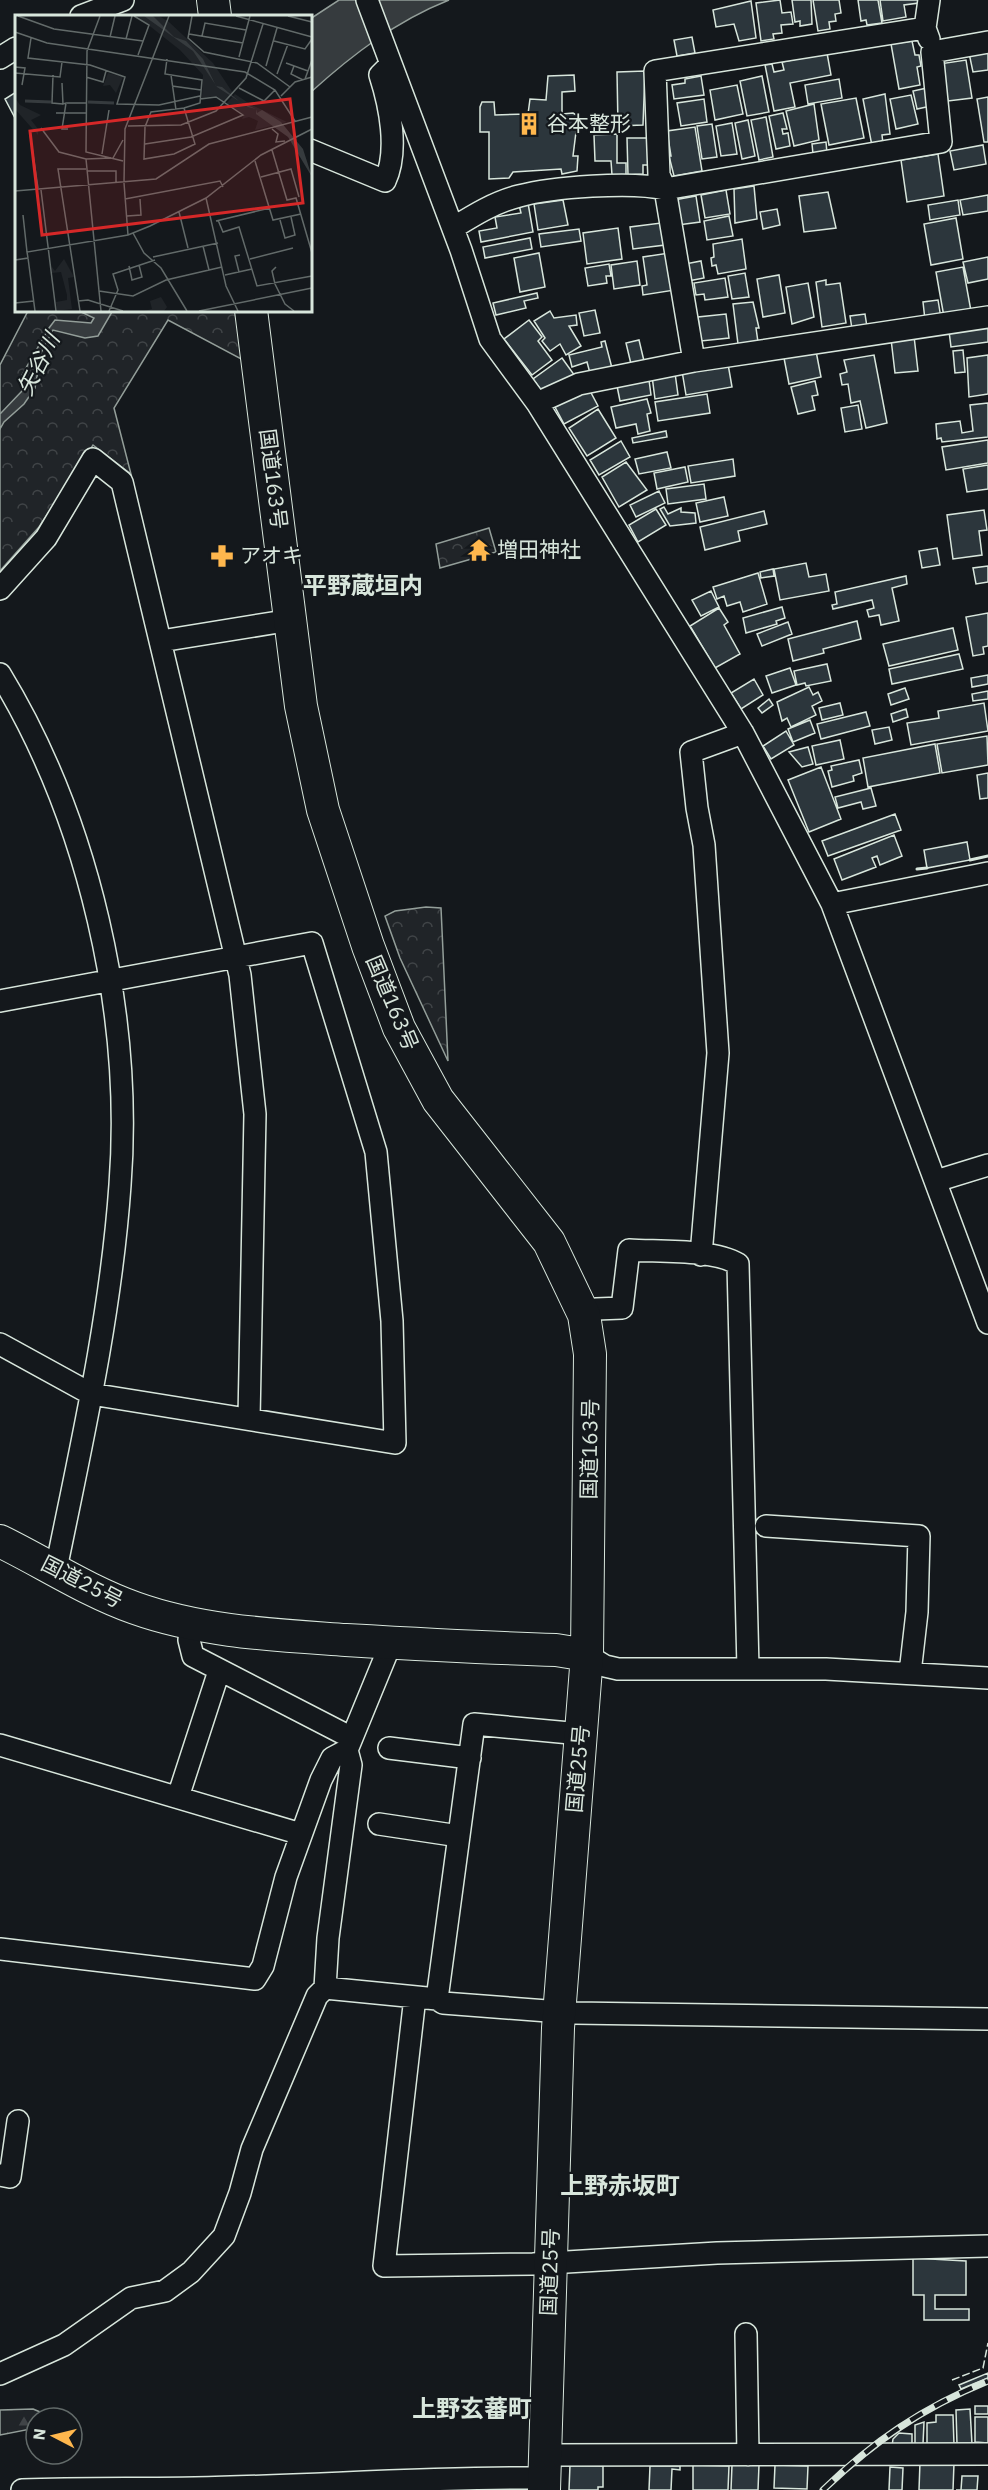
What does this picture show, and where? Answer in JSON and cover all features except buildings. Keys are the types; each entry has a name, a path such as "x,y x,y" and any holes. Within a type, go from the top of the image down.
{"highway":[{"path":"213,0 215,15"},
{"name":"国道163号","path":"251,312 301,706 323,810 368,946 399,1028 438,1100 549,1242 584,1315 590,1354 591,1399 587,1655"},
{"name":"国道25号","path":"0,1540 87,1588 126,1604 191,1623 277,1636 556,1650 587,1655 559,2012 549,2262 545,2474"}],"street":[{"path":"84,15 123,0"},
{"path":"367,0 453,228 490,339 537,403 743,733 832,904 988,1323"},
{"path":"453,228 484,209 520,195 590,187 649,185 665,189 941,142 932,52 925,28 929,0"},
{"path":"694,361 665,189 659,176 655,71 925,28"},
{"path":"932,52 988,42"},
{"path":"0,58 15,49"},
{"path":"312,151 385,181 390,170 392,144 380,75 389,60"},
{"path":"537,403 579,384 694,361 988,317"},
{"path":"0,589 46,538 93,459 122,482 240,975 255,1114 249,1419"},
{"path":"161,641 291,620"},
{"path":"0,674 35,738 80,853 110,979 119,1053 121,1182 107,1295 91,1394 56,1569"},
{"path":"702,1255 718,1053 704,845 697,808 692,752 743,733"},
{"path":"832,904 988,873"},
{"path":"0,1001 312,943 376,1152 392,1321 395,1443 91,1394 0,1344"},
{"path":"936,1181 988,1166"},
{"path":"584,1315 596,1309 622,1308 629,1250 702,1255 731,1259 738,1264 748,1668"},
{"path":"766,1526 920,1536 910,1673"},
{"path":"191,1623 189,1640 193,1656 349,1743"},
{"path":"0,1949 255,1979 263,1966 286,1876 301,1834 332,1758 349,1743 391,1643"},
{"path":"587,1655 605,1666 618,1669 748,1668 988,1678"},
{"path":"178,1797 219,1671"},
{"path":"436,1999 474,1724 581,1734"},
{"path":"0,2374 64,2345 131,2298 165,2290 191,2272 224,2236 240,2193 252,2149 317,1996 325,1988 328,1938 351,1765 349,1743"},
{"path":"0,1745 301,1834"},
{"path":"390,1748 470,1758"},
{"path":"379,1824 459,1836"},
{"path":"325,1988 436,1999 443,2003 559,2012 988,2019"},
{"path":"415,1997 384,2266 549,2262 717,2253 988,2246"},
{"path":"0,2175 10,2177 18,2121"},
{"path":"746,2334 748,2455"},
{"path":"22,2490 121,2487 194,2488 545,2474 748,2455 988,2454"}],"green space":[{"path":"27,312 237,312 243,360 168,320 114,408 131,474 93,445 39,527 0,571 0,365"},
{"path":"489,528 496,552 440,568 436,544"},
{"path":"426,907 441,908 448,1061 400,958 385,916 395,911"},
{"path":"24,2409 24,2430 0,2435 0,2410"}],"water":[{"path":"339,0 449,0 411,18 376,40 312,91 312,18"},
{"name":"矢谷川","path":"81,312 112,312 98,336 85,338 53,330 41,353 35,388 24,404 4,422 0,429 0,414 22,391 22,375 55,320 91,323 94,318"}],"railway":[{"path":"823,2490 861,2456 900,2427 920,2414 988,2381"}],"fence":[{"path":"952,2380 983,2368 988,2343"}],"wall":[{"path":"970,860 988,856"},
{"path":"917,869 927,868"}],"place":[{"name":"谷本整形","path":"529,124"},
{"name":"増田神社","path":"479,550"},
{"name":"アオキ","path":"222,556"}],"district":[{"name":"平野蔵垣内","path":"363,586"},
{"name":"上野赤坂町","path":"620,2186"},
{"name":"上野玄蕃町","path":"472,2409"}]}
